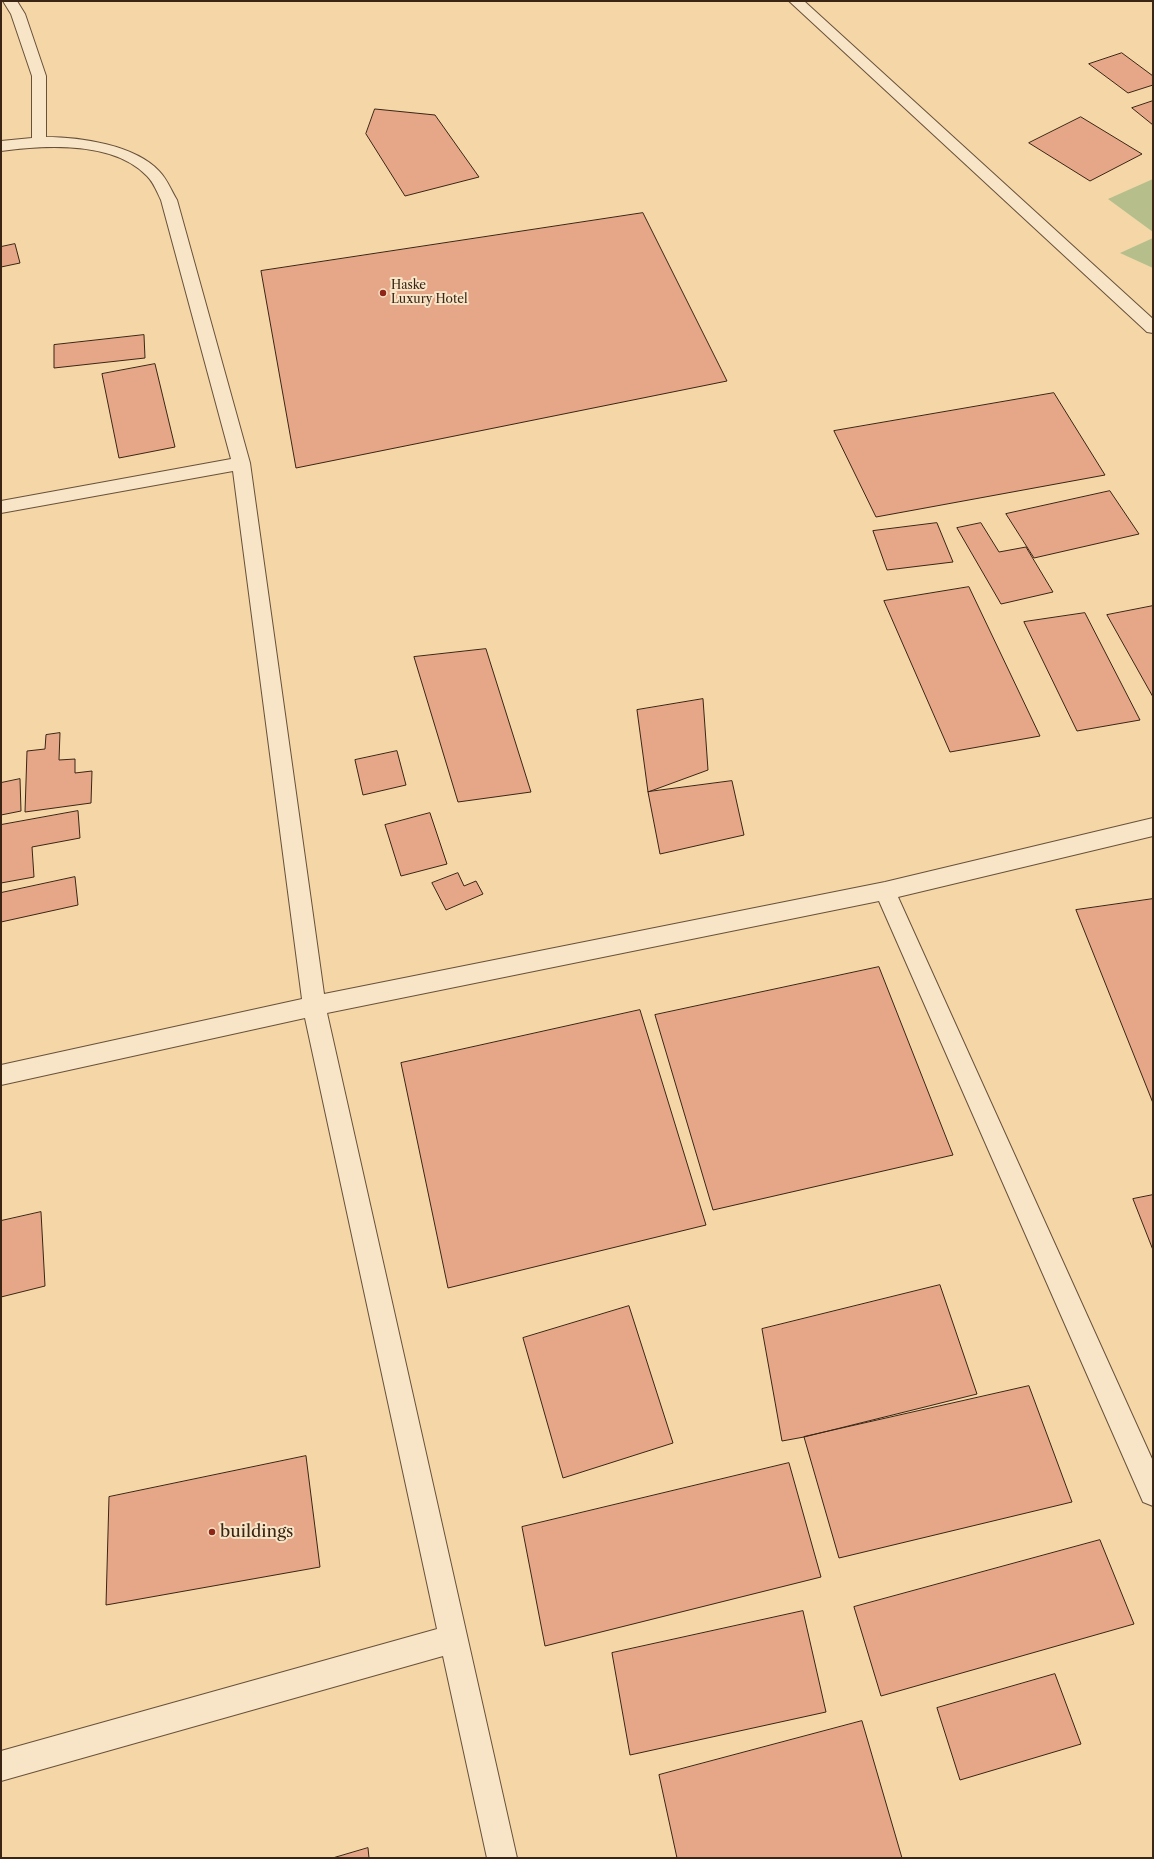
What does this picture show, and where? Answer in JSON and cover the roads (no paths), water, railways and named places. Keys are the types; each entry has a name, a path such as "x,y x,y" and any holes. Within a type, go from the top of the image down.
{"street":[{"path":"10,1 18,14 39,76 39,140"},
{"path":"796,1 1153,328"},
{"path":"1,146 39,140 81,142 106,148 140,163 157,178 169,200 241,463 314,1006 502,1858"},
{"path":"1,506 241,463"},
{"path":"1,1075 314,1006 885,891 1153,827"},
{"path":"885,891 1153,1492"},
{"path":"1,1766 454,1639"}],"place":[{"name":"Haske Luxury Hotel","path":"383,293"},
{"name":"buildings","path":"212,1532"}]}
